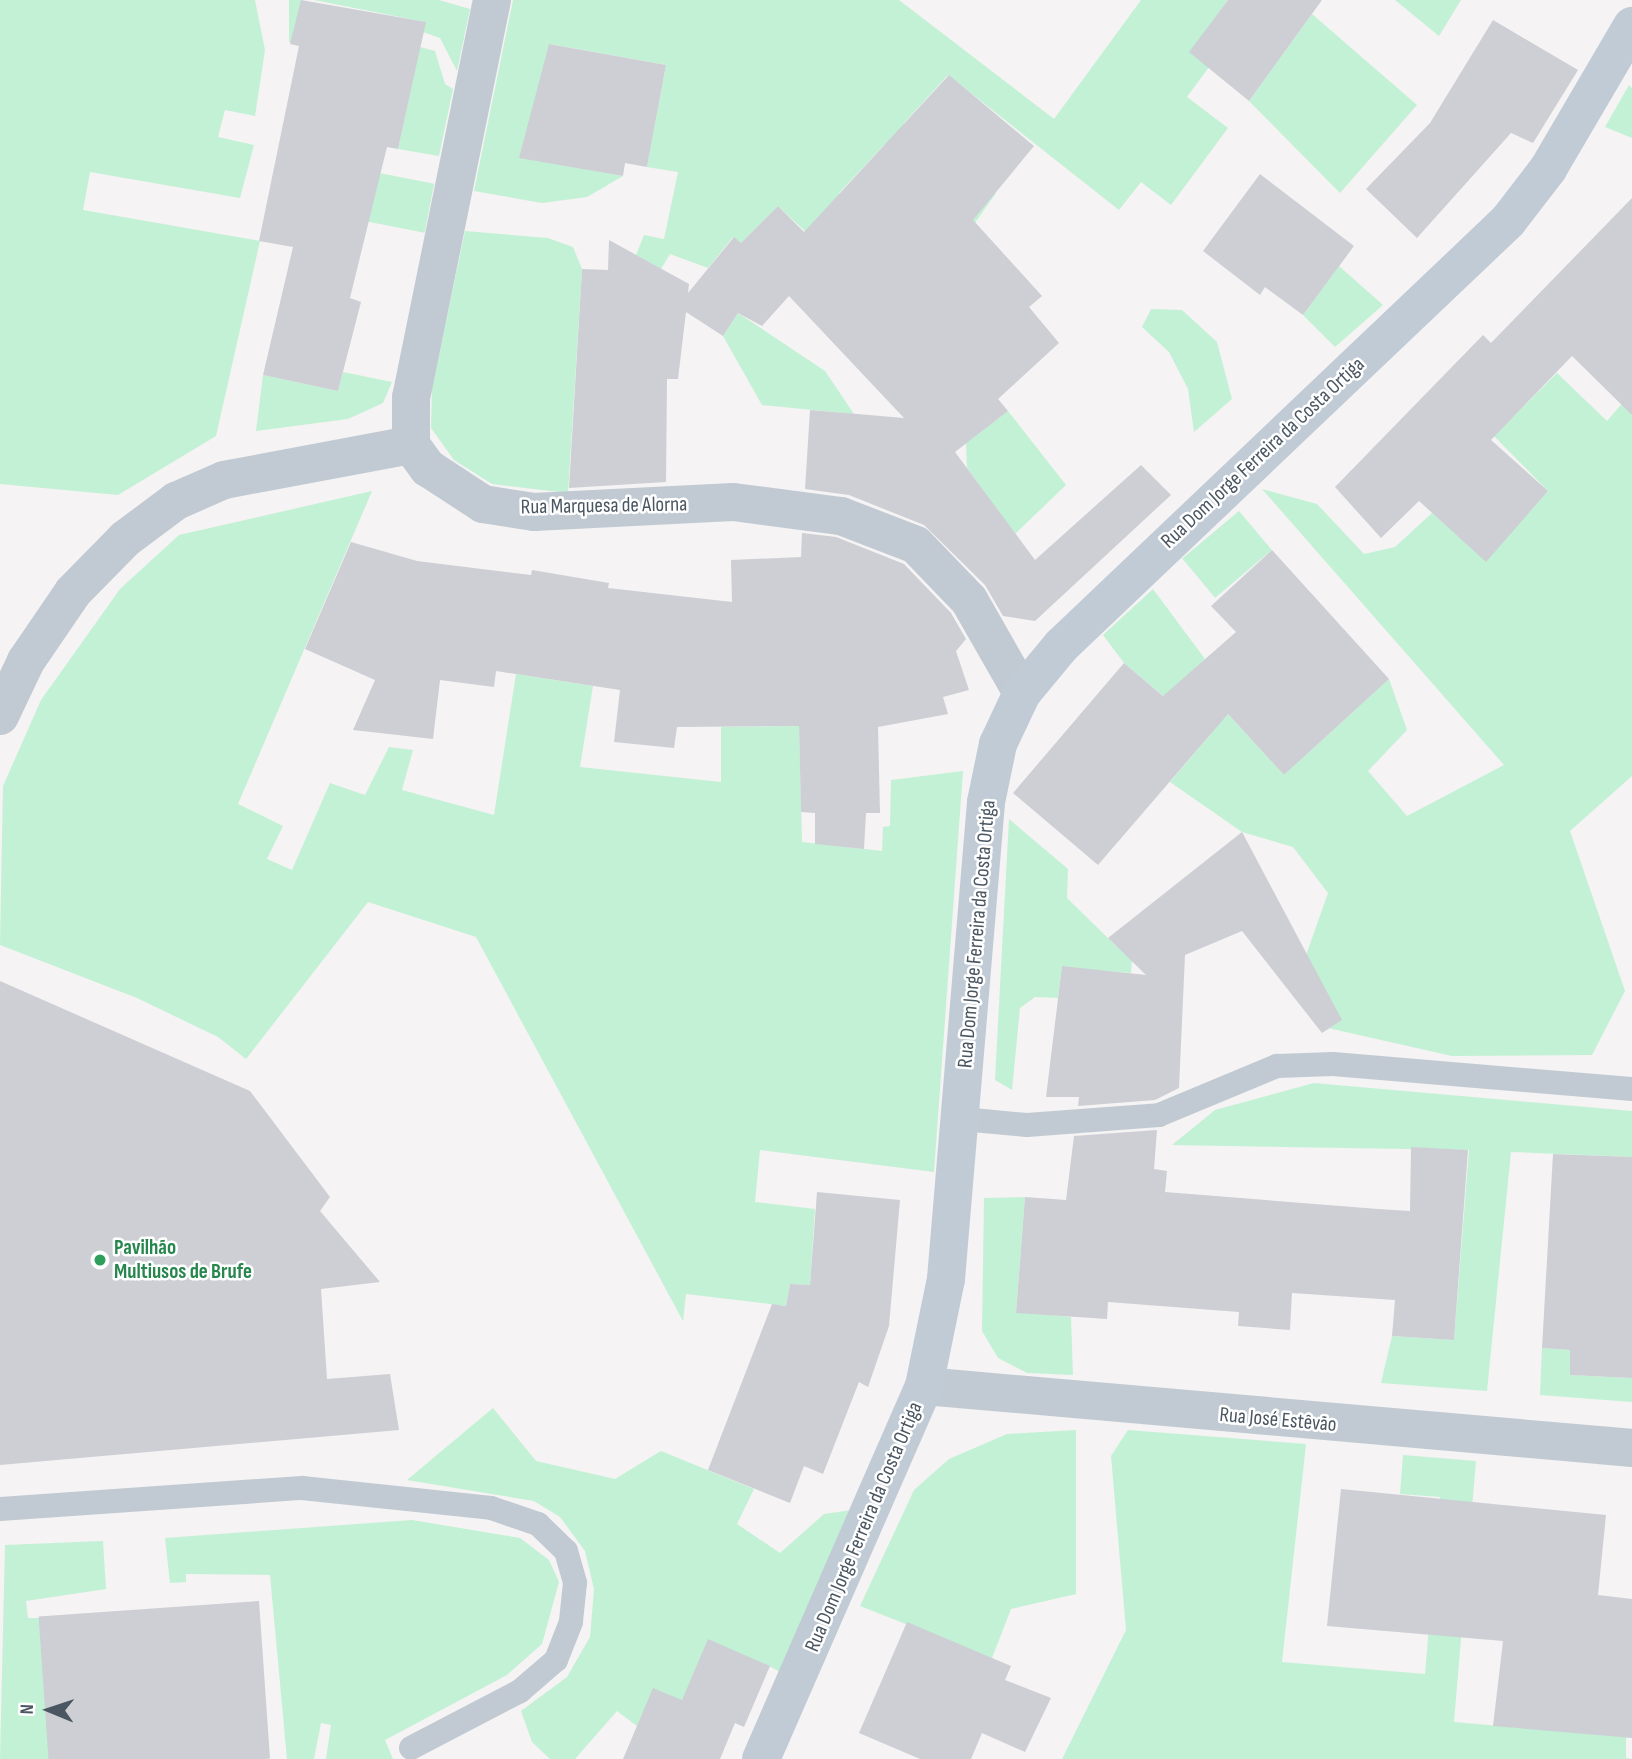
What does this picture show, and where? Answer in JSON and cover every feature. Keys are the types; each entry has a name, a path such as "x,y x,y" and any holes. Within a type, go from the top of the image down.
{"street":[{"path":"0,716 26,661 73,592 125,539 176,501 235,477 411,445 411,397 492,0"},
{"name":"Rua Dom Jorge Ferreira da Costa Ortiga","path":"761,1759 924,1386 946,1279 962,1119 986,802 999,744 1023,693 1061,646 1508,221 1548,169 1632,26"},
{"name":"Rua Marquesa de Alorna","path":"411,445 447,485 483,504 534,512 733,502 841,516 916,545 969,600 1023,693"},
{"name":"Rua José Estêvão","path":"924,1386 1632,1448"}],"lane":[{"path":"962,1119 1027,1125 1159,1115 1277,1066 1333,1064 1632,1089"},
{"path":"0,1509 302,1488 491,1508 538,1524 566,1551 575,1583 571,1622 556,1660 520,1691 411,1748"}],"green space":[{"path":"0,0 255,0 265,50 255,116 225,110 218,137 254,145 240,198 90,172 83,210 260,241 216,436 118,495 0,484"},
{"path":"289,0 301,0 301,42 289,42"},
{"path":"314,0 439,0 470,9 457,71 440,38 423,32 425,22"},
{"path":"513,0 899,0 1054,119 1141,0 1228,0 1190,52 1209,67 1187,97 1228,128 1171,205 1141,182 1119,210 948,75 904,123 996,193 962,241 884,145 839,193 861,283 778,206 741,243 733,237 708,268 670,254 661,269 636,255 644,235 664,239 678,172 647,167 666,65 550,44 520,157 623,176 587,197 542,203 474,191"},
{"path":"1395,0 1461,0 1439,36"},
{"path":"1312,14 1417,105 1340,193 1249,101"},
{"path":"420,47 435,51 445,84 453,89 439,156 398,149"},
{"path":"1629,85 1632,88 1632,138 1605,127"},
{"path":"333,164 434,184 425,233 323,213"},
{"path":"465,231 548,238 573,247 582,269 568,493 492,484 454,460 431,428 432,389"},
{"path":"1339,266 1383,305 1335,347 1303,315"},
{"path":"1151,309 1182,310 1217,342 1232,399 1194,432 1188,389 1169,352 1142,327"},
{"path":"738,313 825,371 854,414 762,405 723,336"},
{"path":"343,372 392,382 383,403 348,419 256,431 263,375 338,391"},
{"path":"1557,373 1607,421 1632,392 1632,776 1570,831 1625,991 1592,1055 1452,1056 1319,1026 1292,995 1328,893 1293,847 1242,832 1170,782 1210,735 1124,663 1103,635 1153,589 1205,659 1190,673 1284,775 1389,679 1407,730 1368,771 1407,816 1504,765 1262,489 1317,504 1364,554 1395,547 1432,513 1486,561 1548,491 1494,436"},
{"path":"1008,411 1066,485 1015,534 967,468 966,443"},
{"path":"372,491 238,804 283,826 267,859 292,870 330,783 365,795 389,747 413,750 402,790 494,815 516,674 593,686 580,767 721,782 721,727 799,726 802,842 882,851 883,827 890,826 891,780 963,771 934,1172 760,1150 755,1202 815,1209 810,1285 790,1284 786,1306 686,1294 683,1321 476,937 368,902 246,1059 218,1037 137,998 0,945 3,786 41,700 120,589 179,535"},
{"path":"1239,511 1272,550 1215,598 1182,559"},
{"path":"1009,819 1068,869 1067,898 1119,949 1142,932 1185,967 1132,960 1131,973 1062,967 1058,998 1035,997 1020,1008 1012,1090 995,1080"},
{"path":"1314,1083 1632,1111 1632,1157 1511,1152 1487,1391 1381,1383 1392,1336 1454,1340 1469,1150 1172,1145 1215,1110"},
{"path":"1025,1197 1016,1312 1071,1317 1073,1375 1027,1373 998,1358 982,1331 984,1198"},
{"path":"1542,1348 1570,1350 1570,1375 1631,1378 1632,1364 1632,1402 1540,1395"},
{"path":"493,1408 536,1461 615,1479 661,1451 754,1489 737,1524 780,1553 824,1514 852,1510 780,1672 769,1666 637,1726 617,1711 575,1759 550,1759 532,1742 521,1711 567,1677 590,1637 594,1589 585,1551 560,1517 534,1501 407,1480"},
{"path":"1076,1430 1076,1594 1011,1609 992,1658 860,1606 914,1490 949,1459 1007,1434"},
{"path":"1128,1430 1306,1444 1282,1662 1425,1674 1440,1497 1400,1494 1403,1455 1476,1461 1454,1722 1626,1737 1626,1758 1632,1759 1062,1759 1126,1630 1111,1456"},
{"path":"412,1520 520,1538 549,1560 559,1582 542,1644 507,1675 385,1740 393,1759 326,1759 331,1725 321,1723 314,1759 287,1759 270,1575 186,1574 186,1582 170,1583 165,1538"},
{"path":"103,1541 106,1589 26,1601 28,1618 39,1618 50,1759 0,1759 5,1545"}],"building":[{"path":"301,0 426,22 398,149 387,147 350,298 361,302 338,391 263,375 293,247 259,241 299,46 290,44"},
{"path":"1228,0 1322,0 1249,101 1189,52"},
{"path":"1493,20 1578,70 1533,143 1511,133 1417,238 1366,189 1430,123"},
{"path":"549,44 666,65 647,167 625,163 623,176 519,158"},
{"path":"949,75 1034,146 973,220 1042,296 1029,307 1059,343 998,399 1008,411 955,452 1035,560 1141,465 1171,495 1035,621 1003,616 985,585 924,525 849,495 805,489 810,410 904,418 789,296 762,326 738,313 723,336 686,312 678,379 667,379 666,482 569,488 582,269 608,270 609,240 689,284 688,293 734,237 741,243 778,206 804,232"},
{"path":"1260,174 1354,246 1303,315 1265,287 1260,295 1203,251"},
{"path":"1632,198 1632,415 1572,356 1491,440 1548,491 1486,562 1419,501 1381,538 1335,487 1483,335 1491,343"},
{"path":"802,533 836,537 904,564 951,613 966,639 956,651 969,690 943,697 948,714 878,727 880,813 866,813 864,849 815,844 815,813 801,812 799,726 677,727 674,748 614,742 620,690 496,671 494,687 440,680 433,739 353,730 375,680 305,649 351,542 417,561 531,575 532,570 609,583 608,588 732,602 731,560 801,557"},
{"path":"1272,550 1389,679 1284,775 1228,714 1098,865 1013,793 1124,663 1163,696 1236,632 1211,606"},
{"path":"1242,832 1342,1020 1322,1033 1242,931 1185,955 1179,1088 1155,1100 1078,1106 1079,1097 1046,1097 1062,966 1146,975 1108,938"},
{"path":"0,981 250,1091 330,1197 320,1211 380,1282 321,1289 327,1379 390,1374 399,1430 0,1465"},
{"path":"1157,1130 1154,1169 1167,1171 1165,1192 1378,1209 1410,1211 1411,1147 1468,1150 1454,1340 1392,1336 1395,1300 1292,1293 1290,1330 1238,1326 1239,1312 1108,1302 1107,1319 1016,1313 1025,1197 1066,1200 1074,1136"},
{"path":"1553,1154 1632,1157 1632,1378 1570,1375 1570,1350 1542,1348"},
{"path":"817,1192 900,1200 889,1326 868,1387 859,1382 823,1474 804,1466 790,1503 708,1470 772,1304 786,1306 790,1284 810,1285"},
{"path":"1341,1489 1606,1515 1598,1595 1632,1599 1632,1738 1493,1726 1503,1641 1327,1626"},
{"path":"259,1601 270,1759 49,1759 39,1616"},
{"path":"907,1622 1011,1666 1005,1680 1051,1698 1025,1752 982,1733 971,1759 920,1759 859,1733"},
{"path":"708,1639 770,1666 744,1727 735,1723 720,1759 623,1759 653,1688 682,1700"}],"place":[{"name":"Pavilhão Multiusos de Brufe","path":"100,1260"}]}
